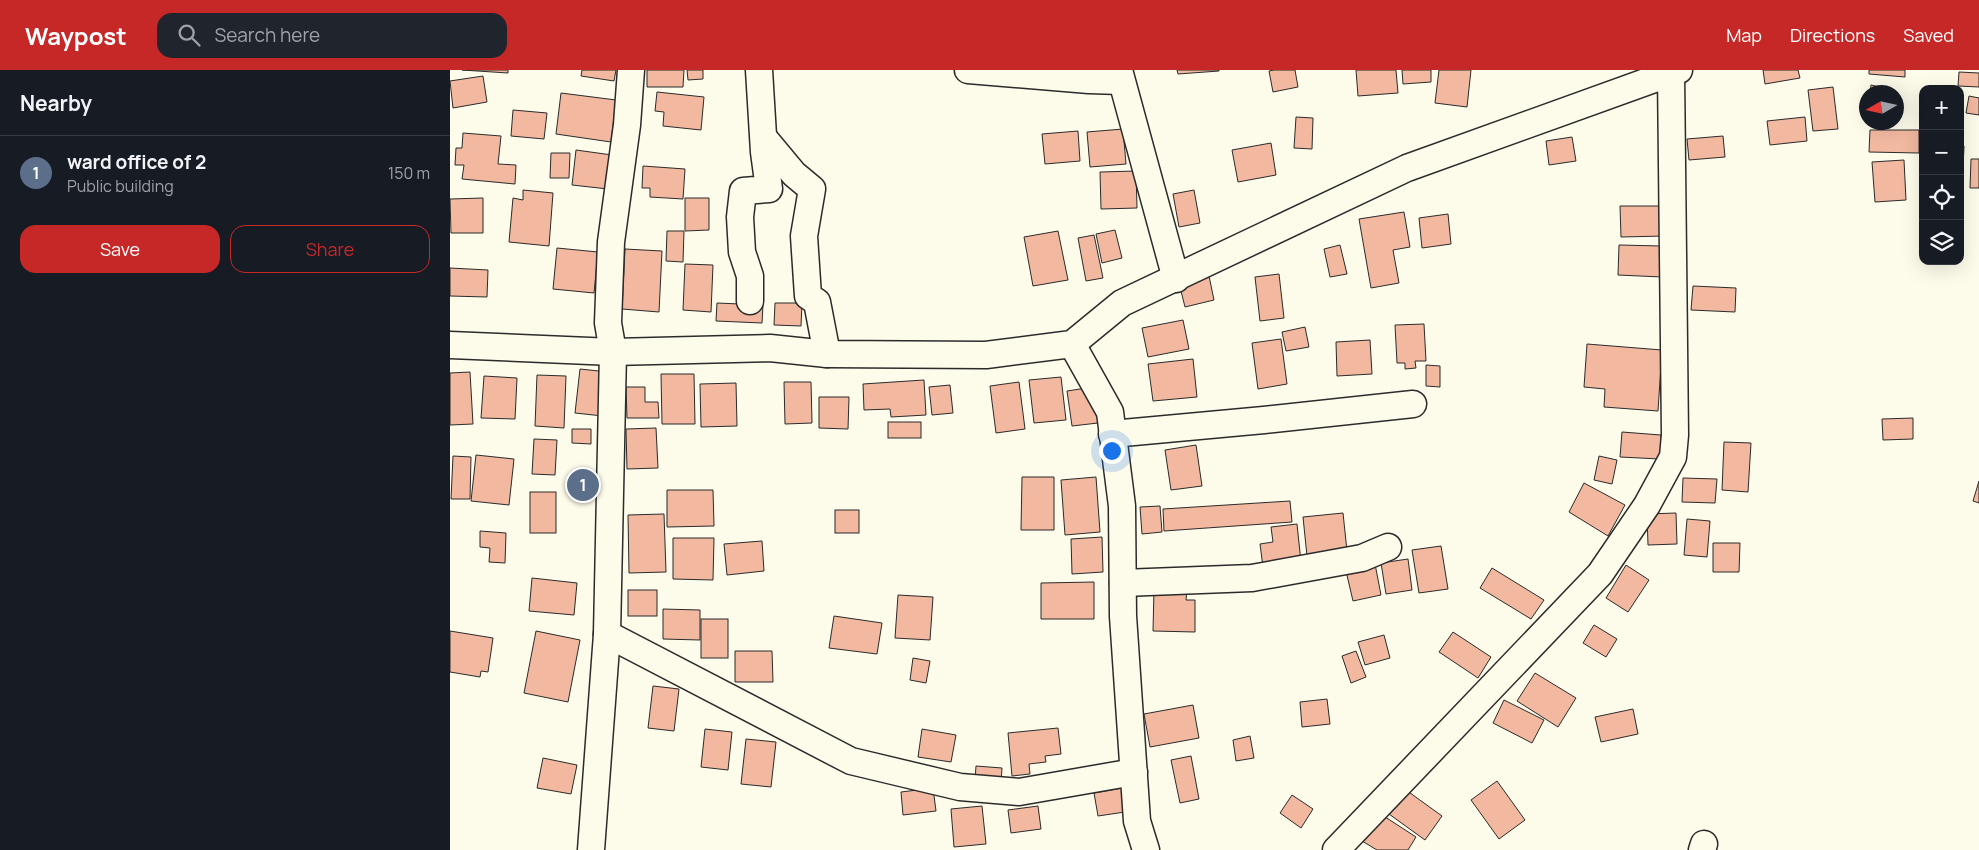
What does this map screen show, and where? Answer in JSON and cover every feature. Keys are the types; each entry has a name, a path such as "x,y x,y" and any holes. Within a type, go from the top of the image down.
{"street":[{"path":"591,850 606,634 613,352 608,323 611,242 628,125 632,70"},
{"path":"750,301 750,276 742,252 740,217 743,191 769,189 759,70"},
{"path":"968,70 1089,80 1120,76 1176,279"},
{"path":"450,345 613,352 770,348 826,354 986,355 1072,344 1122,303 1407,168 1675,71 1675,435 1673,457 1647,506 1600,574 1336,850"},
{"path":"764,138 794,174 812,189 804,236 808,296 818,302 826,354"},
{"path":"1072,344 1110,412 1122,506 1123,616 1137,821 1146,850"},
{"path":"1112,434 1413,404"},
{"path":"1122,583 1252,578 1362,558 1388,547"},
{"path":"606,634 851,761 960,787 1019,792 1134,772"}],"building":[{"path":"462,70 508,70 508,73"},
{"path":"582,70 616,70 614,81 581,76"},
{"path":"647,70 684,70 683,87 647,87"},
{"path":"687,70 703,70 703,79 688,80"},
{"path":"1177,70 1219,70 1219,71 1178,74"},
{"path":"1295,70 1298,87 1273,92 1269,71"},
{"path":"1356,70 1396,70 1398,93 1358,96"},
{"path":"1402,70 1431,70 1431,82 1403,84"},
{"path":"1439,70 1471,70 1467,107 1435,103"},
{"path":"1763,70 1798,70 1800,78 1765,84"},
{"path":"1869,70 1905,70 1905,77 1869,74"},
{"path":"1959,72 1979,73 1979,87 1958,85"},
{"path":"483,76 487,102 453,108 450,81"},
{"path":"1833,87 1838,129 1813,131 1808,90"},
{"path":"657,92 704,97 701,130 663,126 664,112 655,111"},
{"path":"561,93 616,100 611,142 556,134"},
{"path":"1969,96 1979,98 1979,115 1966,113"},
{"path":"513,110 547,113 544,139 511,136"},
{"path":"1296,117 1313,118 1312,149 1294,148"},
{"path":"1805,117 1807,141 1770,145 1767,121"},
{"path":"1123,129 1126,164 1090,167 1087,132"},
{"path":"1870,130 1919,130 1919,153 1869,152"},
{"path":"1078,131 1080,161 1045,164 1042,134"},
{"path":"463,133 501,136 498,164 516,165 515,184 462,179 464,165 455,165 456,148 462,148"},
{"path":"1723,136 1725,157 1689,160 1687,139"},
{"path":"1572,137 1576,161 1549,165 1546,141"},
{"path":"1271,143 1276,175 1238,182 1232,150"},
{"path":"576,150 612,155 608,189 572,185"},
{"path":"551,153 570,153 569,178 550,178"},
{"path":"1971,159 1979,159 1979,188 1970,188"},
{"path":"1904,160 1906,200 1875,202 1872,162"},
{"path":"643,166 685,169 683,199 650,197 650,188 642,188"},
{"path":"1136,171 1137,208 1101,209 1100,172"},
{"path":"523,190 553,193 549,246 509,242 513,198 523,200"},
{"path":"1194,190 1200,223 1179,227 1173,194"},
{"path":"483,198 483,233 451,233 450,199"},
{"path":"685,198 709,198 709,230 685,231"},
{"path":"1620,206 1665,206 1665,236 1621,237"},
{"path":"1404,212 1410,247 1393,250 1399,283 1371,288 1359,219"},
{"path":"1448,214 1451,244 1422,248 1419,218"},
{"path":"1115,230 1122,258 1102,263 1096,234"},
{"path":"667,231 684,231 683,262 666,261"},
{"path":"1058,231 1068,280 1033,286 1024,237"},
{"path":"1094,235 1103,278 1086,281 1078,238"},
{"path":"1340,245 1347,274 1330,277 1324,249"},
{"path":"1619,245 1662,246 1662,277 1618,275"},
{"path":"557,248 598,252 594,293 553,289"},
{"path":"625,249 662,251 659,312 622,309"},
{"path":"685,264 713,265 711,312 683,310"},
{"path":"450,268 488,270 487,297 450,296"},
{"path":"1279,274 1284,318 1260,321 1255,277"},
{"path":"1209,276 1214,300 1185,307 1179,283"},
{"path":"1693,286 1736,288 1735,312 1691,310"},
{"path":"717,303 763,305 762,323 716,321"},
{"path":"775,303 802,303 801,326 774,325"},
{"path":"1183,320 1189,349 1148,357 1142,328"},
{"path":"1424,324 1426,361 1415,361 1416,368 1405,369 1405,363 1397,363 1395,325"},
{"path":"1305,327 1309,347 1286,351 1282,332"},
{"path":"1281,339 1287,384 1258,389 1252,343"},
{"path":"1370,340 1372,374 1337,376 1336,342"},
{"path":"1587,344 1662,350 1658,411 1604,407 1605,389 1584,387"},
{"path":"1193,359 1197,397 1153,401 1148,364"},
{"path":"1426,365 1440,366 1440,387 1426,386"},
{"path":"580,369 608,372 603,416 575,413"},
{"path":"470,372 473,424 450,425 450,373"},
{"path":"661,374 694,374 695,424 662,424"},
{"path":"537,375 566,376 564,428 535,426"},
{"path":"484,376 517,378 515,419 481,418"},
{"path":"1061,377 1066,420 1034,423 1029,380"},
{"path":"924,380 926,415 891,417 890,409 864,410 863,384"},
{"path":"784,382 811,382 812,423 785,424"},
{"path":"1019,382 1025,429 996,433 990,386"},
{"path":"736,383 737,426 701,427 700,384"},
{"path":"950,385 953,413 932,415 929,387"},
{"path":"626,387 645,387 645,402 658,402 659,418 627,418"},
{"path":"1093,387 1098,423 1072,426 1067,391"},
{"path":"819,397 849,397 848,429 819,428"},
{"path":"1913,418 1913,439 1883,440 1882,419"},
{"path":"888,422 921,422 921,438 888,438"},
{"path":"656,428 658,468 627,469 626,429"},
{"path":"572,429 591,429 591,444 572,443"},
{"path":"1622,432 1661,435 1660,459 1620,457"},
{"path":"534,439 557,440 555,475 532,474"},
{"path":"1724,442 1751,443 1748,492 1722,490"},
{"path":"1196,445 1202,486 1171,490 1165,450"},
{"path":"476,455 514,459 509,505 471,501"},
{"path":"453,456 471,457 470,499 451,499"},
{"path":"1599,456 1617,460 1612,484 1594,480"},
{"path":"1022,477 1054,477 1054,530 1021,530"},
{"path":"1096,477 1100,532 1065,535 1061,480"},
{"path":"1683,478 1717,479 1715,503 1682,502"},
{"path":"1979,481 1979,503 1973,501"},
{"path":"1584,483 1625,505 1608,536 1569,512"},
{"path":"667,490 713,490 714,526 667,527"},
{"path":"530,492 556,492 556,533 530,533"},
{"path":"1290,501 1292,522 1164,531 1163,509"},
{"path":"1160,506 1162,532 1142,534 1140,507"},
{"path":"835,510 859,510 859,533 835,533"},
{"path":"1343,513 1347,551 1307,556 1303,517"},
{"path":"1676,513 1677,544 1648,545 1647,514"},
{"path":"664,514 666,572 629,573 628,515"},
{"path":"1687,519 1710,521 1707,557 1684,555"},
{"path":"1297,524 1301,562 1263,567 1260,544 1273,542 1271,527"},
{"path":"480,531 506,533 505,563 489,562 490,548 480,547"},
{"path":"1102,537 1103,572 1072,574 1071,539"},
{"path":"673,538 714,538 713,580 673,579"},
{"path":"762,541 764,571 727,575 724,544"},
{"path":"1713,543 1740,543 1739,572 1713,572"},
{"path":"1441,546 1448,589 1419,593 1412,550"},
{"path":"1408,559 1412,590 1386,594 1381,563"},
{"path":"1375,564 1381,595 1353,601 1346,571"},
{"path":"1626,565 1649,580 1628,612 1606,598"},
{"path":"1492,568 1544,600 1531,619 1480,588"},
{"path":"532,578 577,583 574,615 529,611"},
{"path":"1094,582 1094,619 1041,619 1041,583"},
{"path":"1154,589 1187,589 1186,600 1195,600 1195,632 1153,631"},
{"path":"628,590 657,590 657,616 628,616"},
{"path":"898,595 933,597 930,640 895,638"},
{"path":"663,609 700,610 700,640 663,639"},
{"path":"834,616 882,623 877,654 829,648"},
{"path":"701,619 728,619 728,658 701,658"},
{"path":"1594,625 1617,639 1606,657 1583,643"},
{"path":"450,631 493,638 488,672 481,671 480,677 450,672"},
{"path":"536,631 580,640 568,702 524,693"},
{"path":"1453,632 1491,657 1478,678 1439,652"},
{"path":"1384,635 1390,658 1365,665 1358,642"},
{"path":"735,651 772,651 773,682 735,682"},
{"path":"1356,651 1366,677 1351,683 1342,656"},
{"path":"913,658 930,661 926,683 910,680"},
{"path":"1535,673 1576,698 1558,727 1517,701"},
{"path":"653,686 679,689 674,731 648,728"},
{"path":"1327,699 1330,724 1302,727 1300,702"},
{"path":"1504,700 1544,720 1532,743 1493,723"},
{"path":"1193,705 1199,738 1150,747 1144,714"},
{"path":"1633,709 1638,734 1601,742 1595,717"},
{"path":"1058,728 1061,754 1045,756 1046,762 1029,764 1030,774 1012,776 1008,733"},
{"path":"705,729 732,732 728,770 701,767"},
{"path":"922,729 956,735 951,762 918,757"},
{"path":"1250,736 1254,758 1236,761 1233,740"},
{"path":"746,739 776,742 771,787 741,784"},
{"path":"1191,756 1199,799 1180,803 1171,760"},
{"path":"543,758 577,765 571,794 537,788"},
{"path":"976,766 1002,768 1001,783 975,780"},
{"path":"1497,781 1525,820 1499,839 1471,800"},
{"path":"933,788 936,811 903,815 901,792"},
{"path":"1122,788 1125,812 1098,816 1094,793"},
{"path":"1406,790 1442,816 1425,840 1389,814"},
{"path":"1292,795 1313,809 1301,828 1280,813"},
{"path":"982,806 986,844 954,847 951,809"},
{"path":"1038,806 1041,829 1011,833 1008,810"},
{"path":"1379,813 1416,837 1408,850 1377,850 1362,841"}],"place":[{"name":"ward office of 2","path":"583,485"}]}
